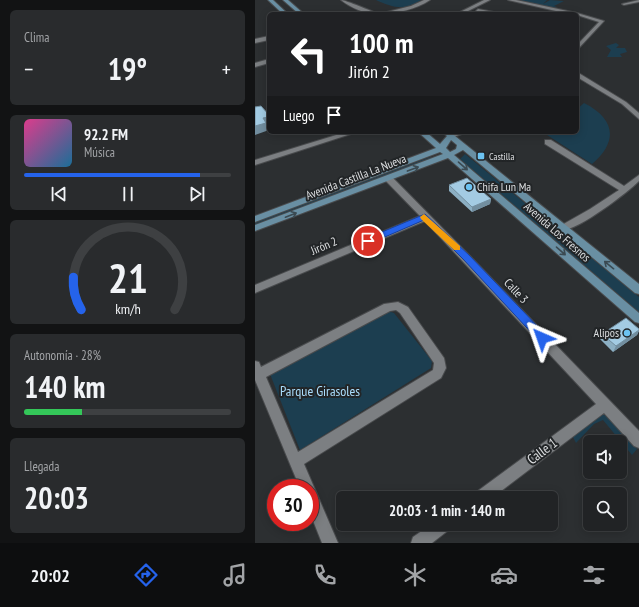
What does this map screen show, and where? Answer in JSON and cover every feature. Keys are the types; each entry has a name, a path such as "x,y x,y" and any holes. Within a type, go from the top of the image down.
{"main road":[{"path":"270,0 284,12"},
{"path":"285,0 300,12"},
{"name":"Avenida Los Fresnos","path":"424,134 639,319"},
{"name":"Avenida Los Fresnos","path":"449,134 639,290"},
{"name":"Avenida Castilla La Nueva","path":"255,219 430,154 442,148 449,134"},
{"name":"Avenida Castilla La Nueva","path":"255,228 449,155 459,150 461,144"}],"street":[{"path":"343,0 359,9 369,12"},
{"path":"390,12 412,7 427,0"},
{"path":"462,12 488,0"},
{"path":"509,0 566,12"},
{"path":"625,2 639,0"},
{"path":"478,10 488,12"},
{"path":"579,15 602,21 579,45"},
{"path":"255,41 267,38"},
{"path":"255,64 267,62"},
{"path":"579,75 624,103 639,117"},
{"path":"255,164 333,135"},
{"path":"548,142 625,190"},
{"path":"563,228 601,207 625,190 639,177"},
{"name":"Calle 3","path":"388,178 466,257 639,441"},
{"name":"Jirón 2","path":"255,289 425,217"},
{"path":"296,461 437,374 440,368 440,362 404,310 398,306 388,308 257,370 303,479"},
{"name":"Calle 1","path":"489,491 605,405"},
{"path":"319,517 330,543"},
{"path":"419,543 435,531"}],"green space":[{"path":"376,0 421,0 410,6 399,7 387,5"},
{"path":"516,0 547,0 543,4 550,0 564,1 554,6 557,7 554,8"},
{"path":"616,43 619,45 616,48 625,48 627,52 620,54 622,57 607,57 611,50 606,46"},
{"path":"584,103 595,109 602,116 610,131 606,147 592,164 546,134 579,134 579,107"},
{"path":"465,154 639,297 639,312 460,159"},
{"path":"430,157 432,159 255,225 255,222"},
{"name":"Parque Girasoles","path":"388,311 394,313 432,361 431,368 300,450 270,374"},
{"path":"602,414 612,419 625,435 615,435 603,420 594,424 576,443 572,435"},
{"path":"627,437 637,449 632,455 627,449"}],"building":[{"path":"261,106 267,113 267,117 263,118 266,123 255,126 255,107"},
{"path":"467,178 491,199 472,207 449,185"},
{"path":"626,318 639,330 616,346 602,334"}],"slow traffic":[{"path":"424,217 457,248"}],"place":[{"name":"Castilla","path":"481,156"},
{"name":"Chifa Lun Ma","path":"469,187"},
{"name":"Alipos","path":"627,333"}],"route":[{"path":"368,241 425,217 466,257 542,338"}]}
